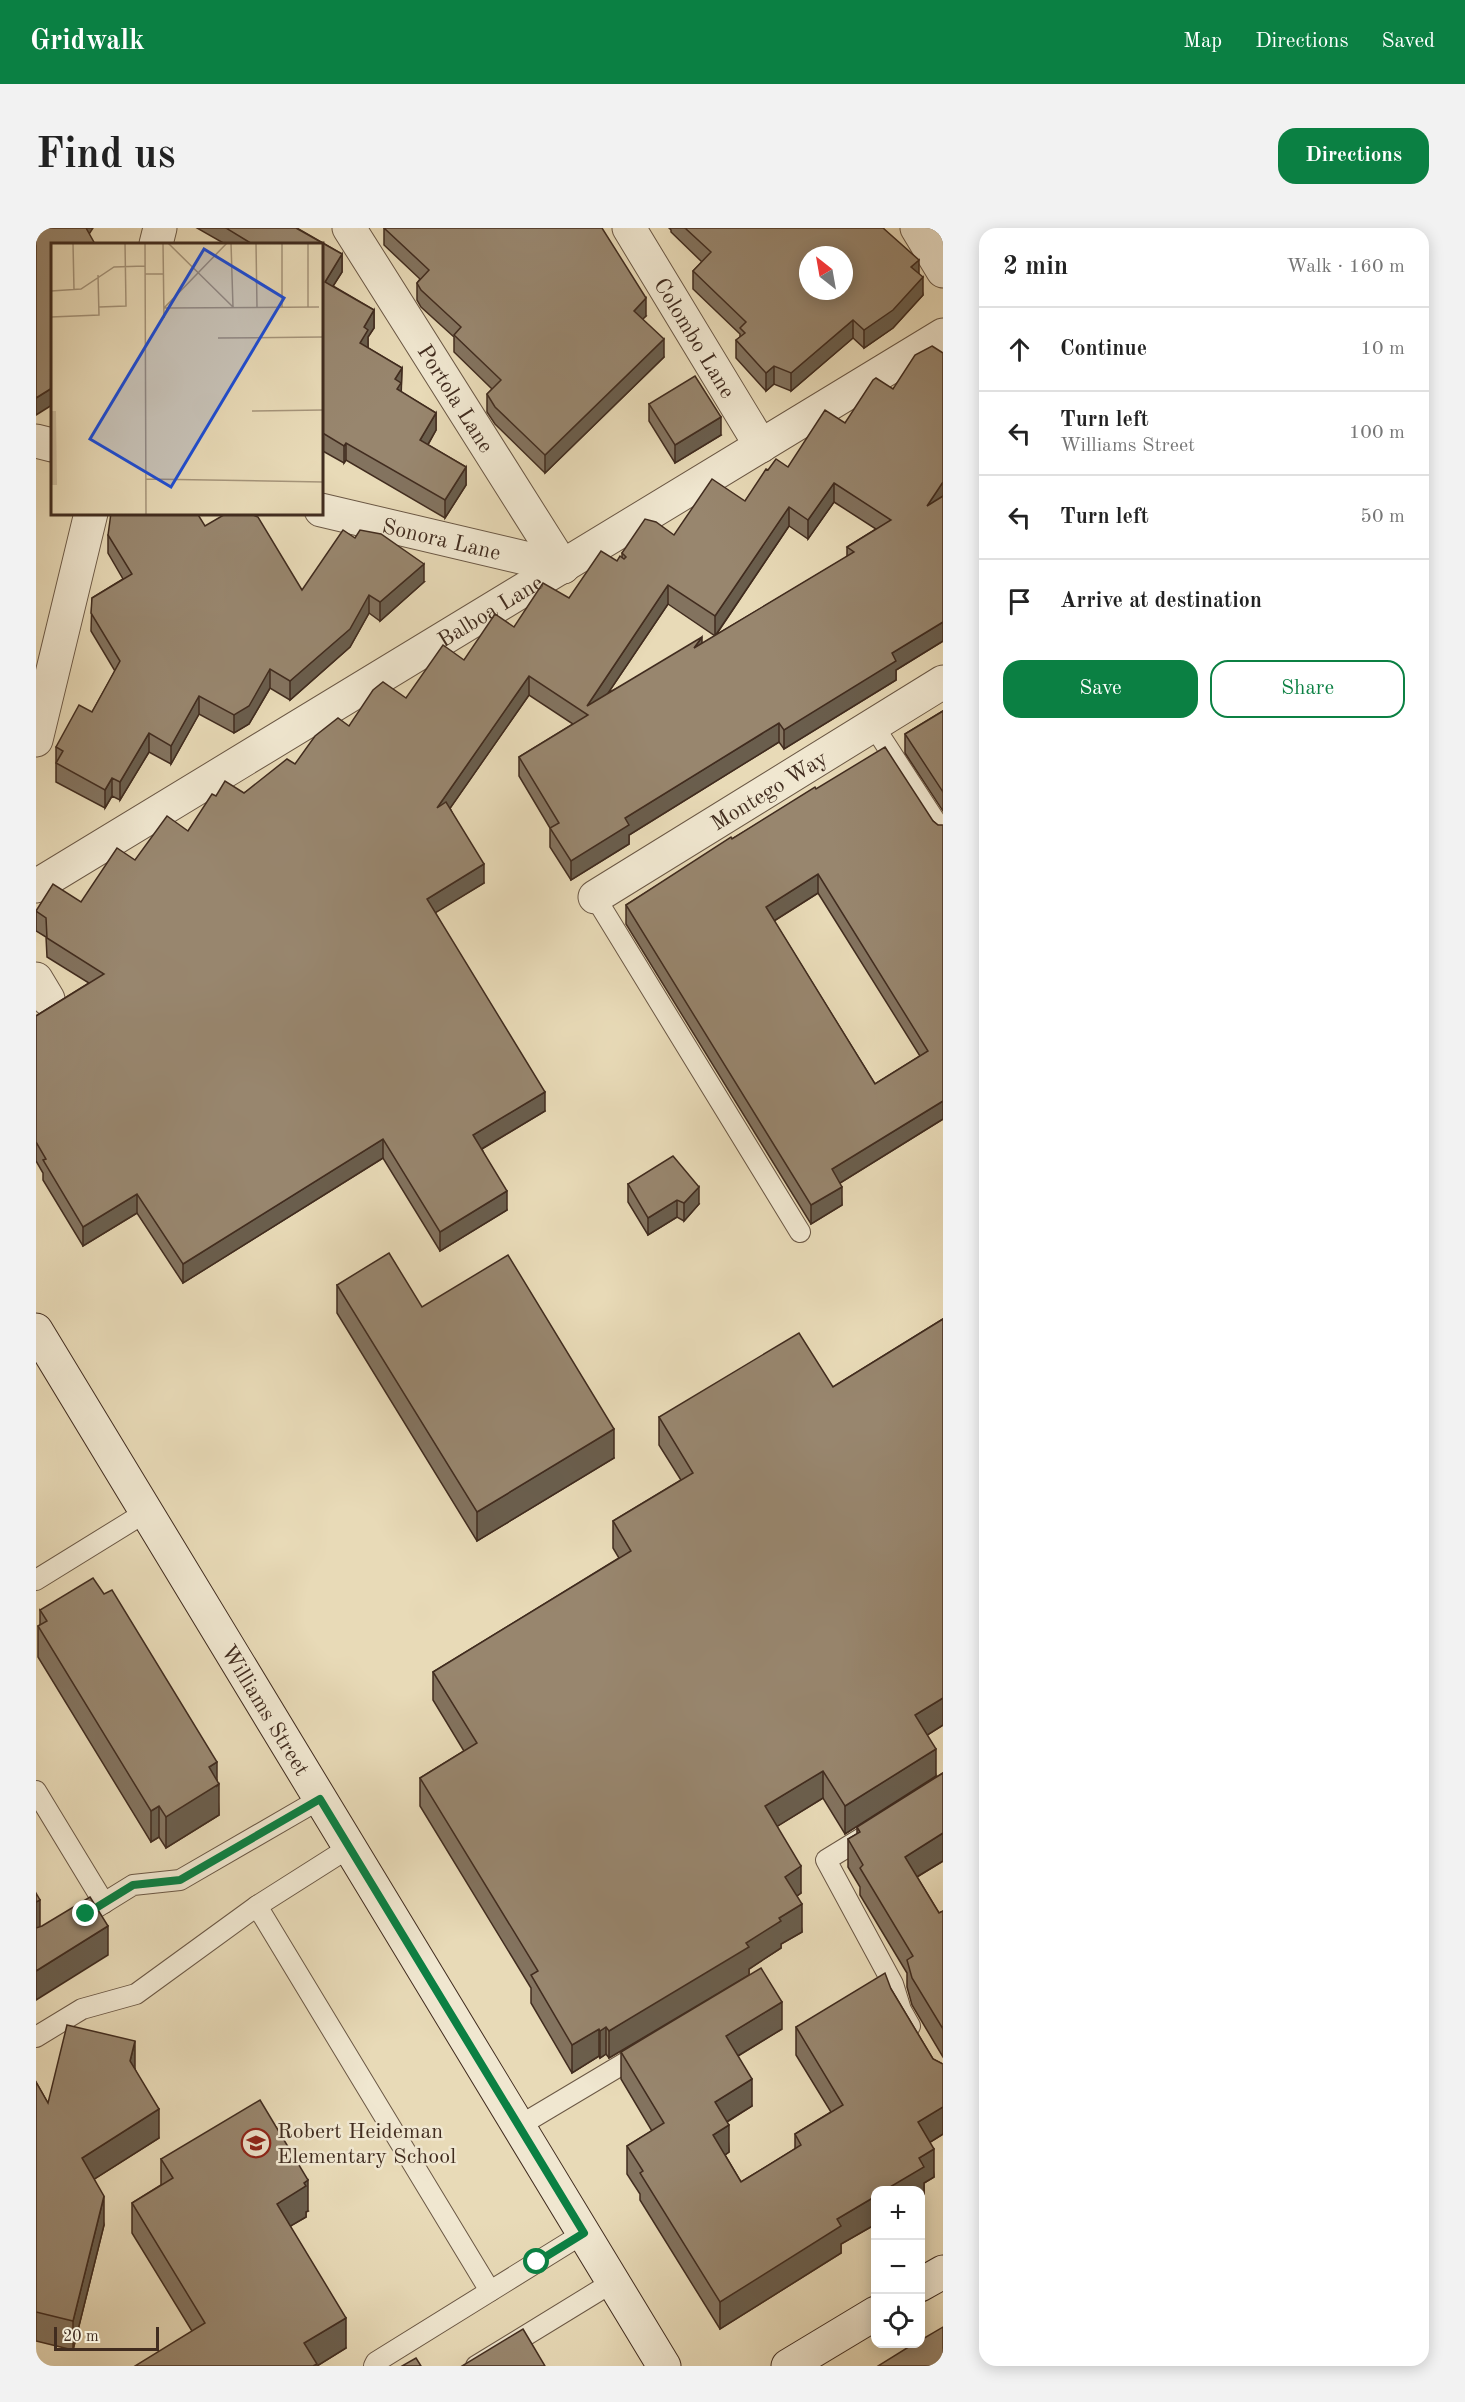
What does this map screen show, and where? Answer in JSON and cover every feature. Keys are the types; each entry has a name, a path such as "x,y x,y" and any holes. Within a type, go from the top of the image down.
{"street":[{"path":"156,243 160,228"},
{"name":"Portola Lane","path":"349,228 563,567"},
{"name":"Colombo Lane","path":"629,228 761,446"},
{"path":"917,228 943,271"},
{"name":"Balboa Lane","path":"36,886 943,335"},
{"path":"36,441 51,445"},
{"name":"Sonora Lane","path":"322,510 563,567"},
{"path":"36,740 91,514"},
{"name":"Montego Way","path":"595,897 943,682"},
{"name":"Williams Street","path":"36,1330 664,2366"},
{"path":"925,2283 943,2272"},
{"path":"788,2366 871,2316"}],"lane":[{"path":"873,725 943,833"},
{"path":"595,897 800,1232"},
{"path":"36,1580 146,1512"},
{"path":"36,1791 104,1903"},
{"path":"36,1945 133,1885 180,1880 320,1799"},
{"path":"884,1824 826,1860 893,1983 901,2010 919,2040"},
{"path":"36,2037 82,2009 136,1994 257,1906 350,1847"},
{"path":"257,1906 490,2291"},
{"path":"519,2126 659,2043"},
{"path":"374,2366 376,2361 584,2233"},
{"path":"476,2366 613,2282"}],"building":[{"path":"36,228 86,228 94,243 51,243 51,389 36,398"},
{"path":"226,228 296,228 342,254 325,282 374,310 364,327 368,330 360,343 402,368 395,379 401,383 397,389 436,413 420,440 466,467 445,500 346,443 344,446 322,433 322,243 247,243 249,242"},
{"path":"384,228 602,228 646,298 634,311 664,339 545,455 495,407 487,394 501,380 454,335 461,327 421,290 417,283 429,270"},
{"path":"685,228 883,228 919,260 911,267 923,277 893,310 864,330 853,320 791,373 774,366 766,373 736,340 745,333 740,328 746,322 693,271 711,252"},
{"path":"932,346 943,353 943,482 927,506 943,496 943,622 892,653 896,661 784,730 779,723 625,818 629,825 571,861 550,828 559,823 519,757 588,715 529,676 437,808 446,802 484,864 427,899 545,1092 473,1135 507,1191 440,1232 383,1139 183,1264 137,1194 83,1227 43,1160 46,1159 36,1142 36,1016 104,974 47,938 46,918 36,911 53,884 81,902 117,848 135,860 167,816 188,831 212,794 216,796 225,781 244,793 287,759 295,764 315,736 338,718 349,726 373,690 383,682 406,698 443,645 464,660 495,614 514,627 543,583 569,598 601,551 617,561 620,556 624,559 626,557 622,553 645,519 656,522 674,535 712,479 745,501 766,469 768,470 776,459 788,467 825,410 845,423 873,380 876,378 893,389 915,355","holes":["834,483 891,520 847,547 854,552 694,648 702,637 587,706 668,585 715,616 789,507 808,520"]},
{"path":"695,376 721,417 675,445 649,404"},
{"path":"111,514 198,514 205,526 225,514 250,514 258,517 302,590 343,530 355,538 360,530 381,534 424,564 380,602 369,595 350,629 290,681 270,669 249,706 234,715 199,696 171,746 149,733 120,782 112,778 105,790 56,763 63,751 56,747 79,705 92,712 120,661 91,613 92,598 132,574 108,535"},
{"path":"943,711 943,792 905,734"},
{"path":"885,747 933,821 938,825 943,825 943,1101 832,1169 842,1187 811,1205 626,905 731,837 732,839 815,787 816,789","holes":["818,874 928,1051 875,1084 766,907"]},
{"path":"673,1156 699,1187 684,1203 677,1200 648,1218 628,1184"},
{"path":"389,1253 422,1307 508,1255 614,1429 477,1512 337,1285"},
{"path":"943,1319 943,1698 915,1715 936,1749 845,1806 823,1771 765,1806 801,1866 785,1877 802,1904 779,1918 781,1921 746,1943 749,1947 609,2031 606,2027 600,2031 599,2029 572,2045 531,1975 538,1971 420,1778 477,1743 433,1672 631,1551 613,1521 693,1473 659,1417 799,1333 833,1387"},
{"path":"93,1578 104,1594 112,1590 217,1762 209,1767 219,1784 166,1817 159,1806 151,1811 38,1626 47,1621 40,1610"},
{"path":"943,1773 943,1833 905,1857 939,1913 943,1911 943,2029 912,1978 907,1960 913,1956 860,1868 863,1865 848,1839 860,1832 857,1827"},
{"path":"90,1897 108,1926 36,1971 36,1928"},
{"path":"761,1968 782,2002 726,2036 752,2079 715,2102 729,2125 713,2135 741,2182 801,2145 795,2134 843,2105 796,2027 885,1973 891,1989 933,2059 943,2064 943,2107 918,2122 934,2149 919,2158 924,2167 892,2186 871,2186 871,2199 837,2219 841,2226 720,2302 640,2173 643,2171 627,2146 664,2123 621,2052"},
{"path":"67,2025 135,2041 130,2061 159,2109 82,2158 104,2196 73,2321 36,2312 36,2082 48,2103"},
{"path":"260,2100 308,2180 304,2183 306,2186 277,2204 346,2318 304,2343 317,2364 313,2366 135,2366 205,2323 132,2203 173,2178 161,2159"},
{"path":"943,2327 943,2366 878,2366 907,2348 925,2348 925,2338"},
{"path":"523,2329 545,2366 462,2366"},
{"path":"416,2358 421,2366 402,2366"}],"place":[{"name":"Robert Heideman Elementary School","path":"256,2143"}],"route":[{"path":"86,1914 133,1885 180,1880 320,1799 584,2233 537,2262"}]}
